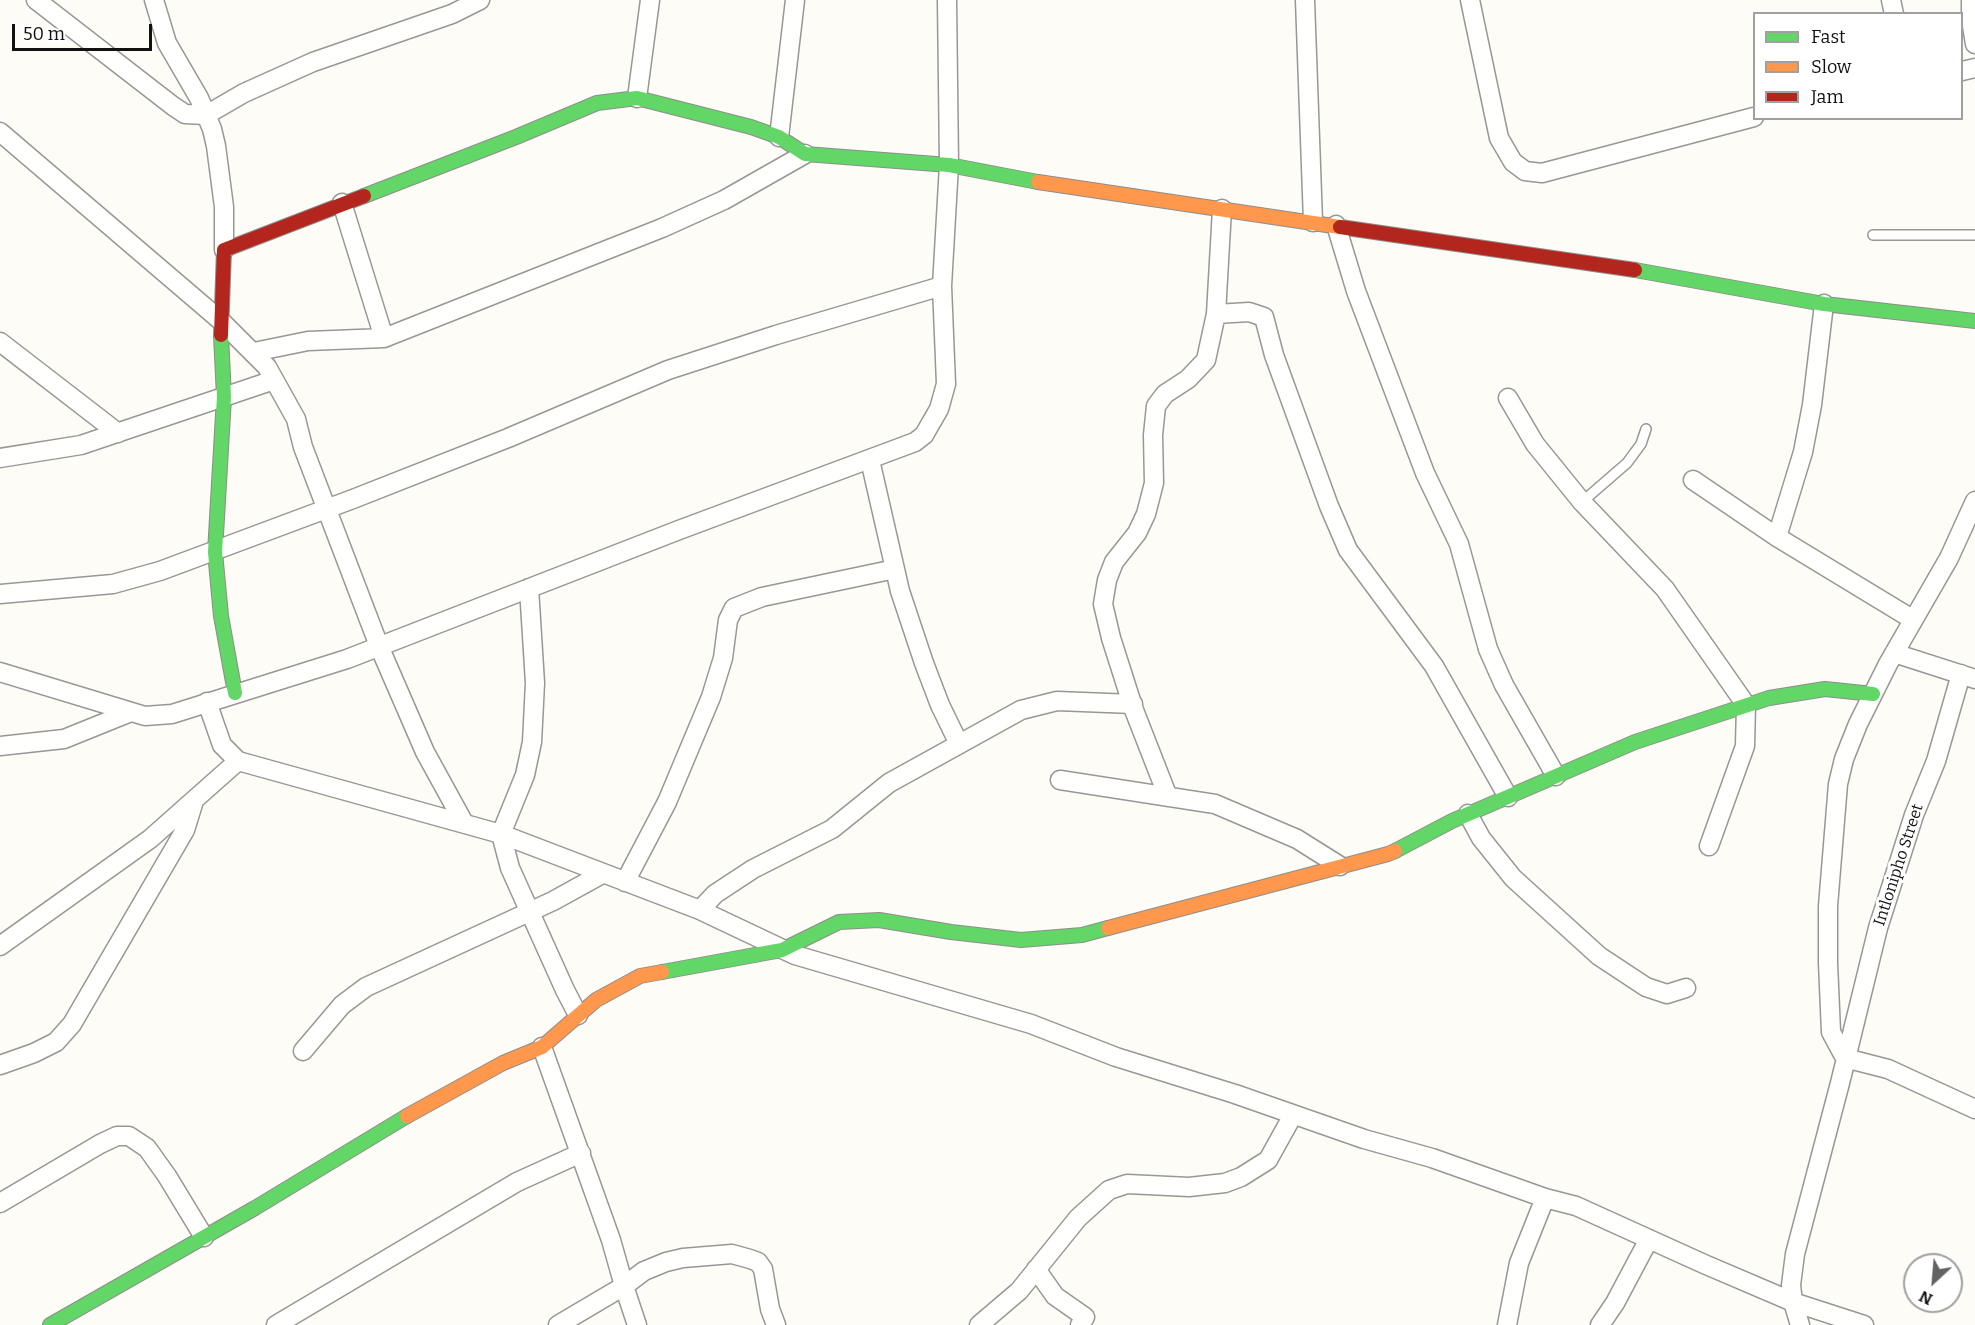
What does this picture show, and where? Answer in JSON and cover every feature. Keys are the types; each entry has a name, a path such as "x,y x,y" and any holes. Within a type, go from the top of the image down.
{"street":[{"path":"36,0 179,110 185,114 206,115 244,93 313,62 452,14 480,0"},
{"path":"154,0 167,43 199,98 206,115 216,146 224,207 220,320 224,397 215,552 221,616 235,693"},
{"path":"637,98 650,0"},
{"path":"779,137 795,0"},
{"path":"0,672 131,712 157,716 172,714 347,659 679,530 915,442 924,435 939,409 946,384 942,286 949,165 946,0"},
{"path":"1305,0 1313,222"},
{"path":"1470,0 1499,138 1513,162 1525,171 1542,173 1753,118"},
{"path":"1971,0 1975,44"},
{"path":"224,250 516,137 597,103 637,98 779,137 804,154 949,165 1023,180 1623,268 1824,304 1975,321"},
{"path":"0,132 220,320 267,367 296,419 303,447 379,646 425,752 464,823"},
{"path":"254,352 308,341 384,338 662,228 724,200 804,154"},
{"path":"342,203 384,338"},
{"path":"1168,797 1133,704 1103,604 1113,562 1137,533 1146,514 1154,483 1153,435 1156,406 1165,394 1188,379 1206,360 1216,314 1222,209"},
{"path":"1336,225 1356,291 1425,473 1459,544 1488,648 1504,685 1556,776"},
{"path":"0,594 113,584 160,571 215,552 508,438 668,370 776,335 942,286"},
{"path":"1777,537 1803,452 1812,405 1824,304"},
{"path":"1216,314 1248,312 1264,317 1274,355 1329,506 1348,550 1434,666 1508,797"},
{"path":"0,342 118,433"},
{"path":"0,458 81,446 274,380"},
{"path":"1508,398 1535,444 1582,502 1665,589 1746,705 1745,746 1709,846"},
{"path":"870,460 900,591 940,705 959,744"},
{"path":"1693,480 1777,537 1912,619"},
{"path":"1975,501 1949,558 1912,619 1873,694 1844,759 1838,784 1829,875 1828,963 1832,1032 1845,1058 1888,1069 1975,1109"},
{"path":"625,882 667,802 711,697 723,658 728,620 734,608 762,597 895,569"},
{"path":"529,588 536,683 532,742 525,775 501,834 510,868 578,1015"},
{"path":"1894,653 1968,677"},
{"name":"Intlonipho Street","path":"1800,1325 1793,1302 1792,1272 1845,1058 1885,904 1914,816 1968,677"},
{"path":"50,1325 204,1237 384,1129 503,1063 542,1047 596,1000 640,975 782,950 839,922 879,920 951,932 1021,940 1082,935 1388,854 1468,814 1635,742 1746,705 1769,698 1825,689 1873,694"},
{"path":"700,910 715,894 753,869 832,829 889,783 1020,711 1057,701 1133,704"},
{"path":"207,702 222,745 238,761 501,834 700,910 782,950 1030,1024 1116,1057 1234,1094 1364,1139 1432,1158 1545,1198 1576,1206 1793,1302 1864,1325"},
{"path":"0,746 64,739 131,712"},
{"path":"0,946 150,840 238,761"},
{"path":"1060,780 1215,804 1297,839 1340,866"},
{"path":"0,1065 34,1053 56,1042 72,1024 185,830 194,801"},
{"path":"1468,814 1481,838 1513,878 1599,956 1646,987 1667,994 1686,988"},
{"path":"303,1051 342,1005 366,987 530,912 602,874"},
{"path":"542,1047 611,1240 637,1325"},
{"path":"980,1325 1019,1291 1078,1218 1108,1190 1127,1184 1190,1187 1232,1181 1268,1160 1293,1115"},
{"path":"0,1203 100,1144 117,1136 129,1136 147,1148 204,1237"},
{"path":"276,1325 517,1182 581,1153"},
{"path":"1507,1325 1520,1263 1545,1198"},
{"path":"1600,1325 1615,1303 1649,1239"},
{"path":"558,1325 624,1286 644,1271 666,1262 683,1258 732,1254 758,1262 763,1269 770,1309 776,1325"},
{"path":"1036,1269 1055,1296 1085,1317 1080,1325"}],"lane":[{"path":"1873,235 1975,235"},
{"path":"1582,502 1627,463 1641,444 1646,429"}],"traffic: fast":[{"path":"364,196 597,103 637,98 751,127 779,137 805,154 949,165 1038,182"},
{"path":"1635,270 1824,304 1975,321"},
{"path":"221,335 224,397 215,552 221,616 235,693"},
{"path":"1395,851 1452,821 1635,742 1769,698 1825,689 1873,694"},
{"path":"662,972 782,950 839,922 879,920 951,932 1021,940 1082,935 1108,928"},
{"path":"50,1325 255,1208 407,1116"}],"traffic: slow":[{"path":"1038,182 1340,227"},
{"path":"1108,928 1395,851"},
{"path":"407,1116 503,1063 542,1047 596,1000 640,976 662,972"}],"traffic: jam":[{"path":"221,335 224,250 364,196"},
{"path":"1340,227 1635,270"}]}
